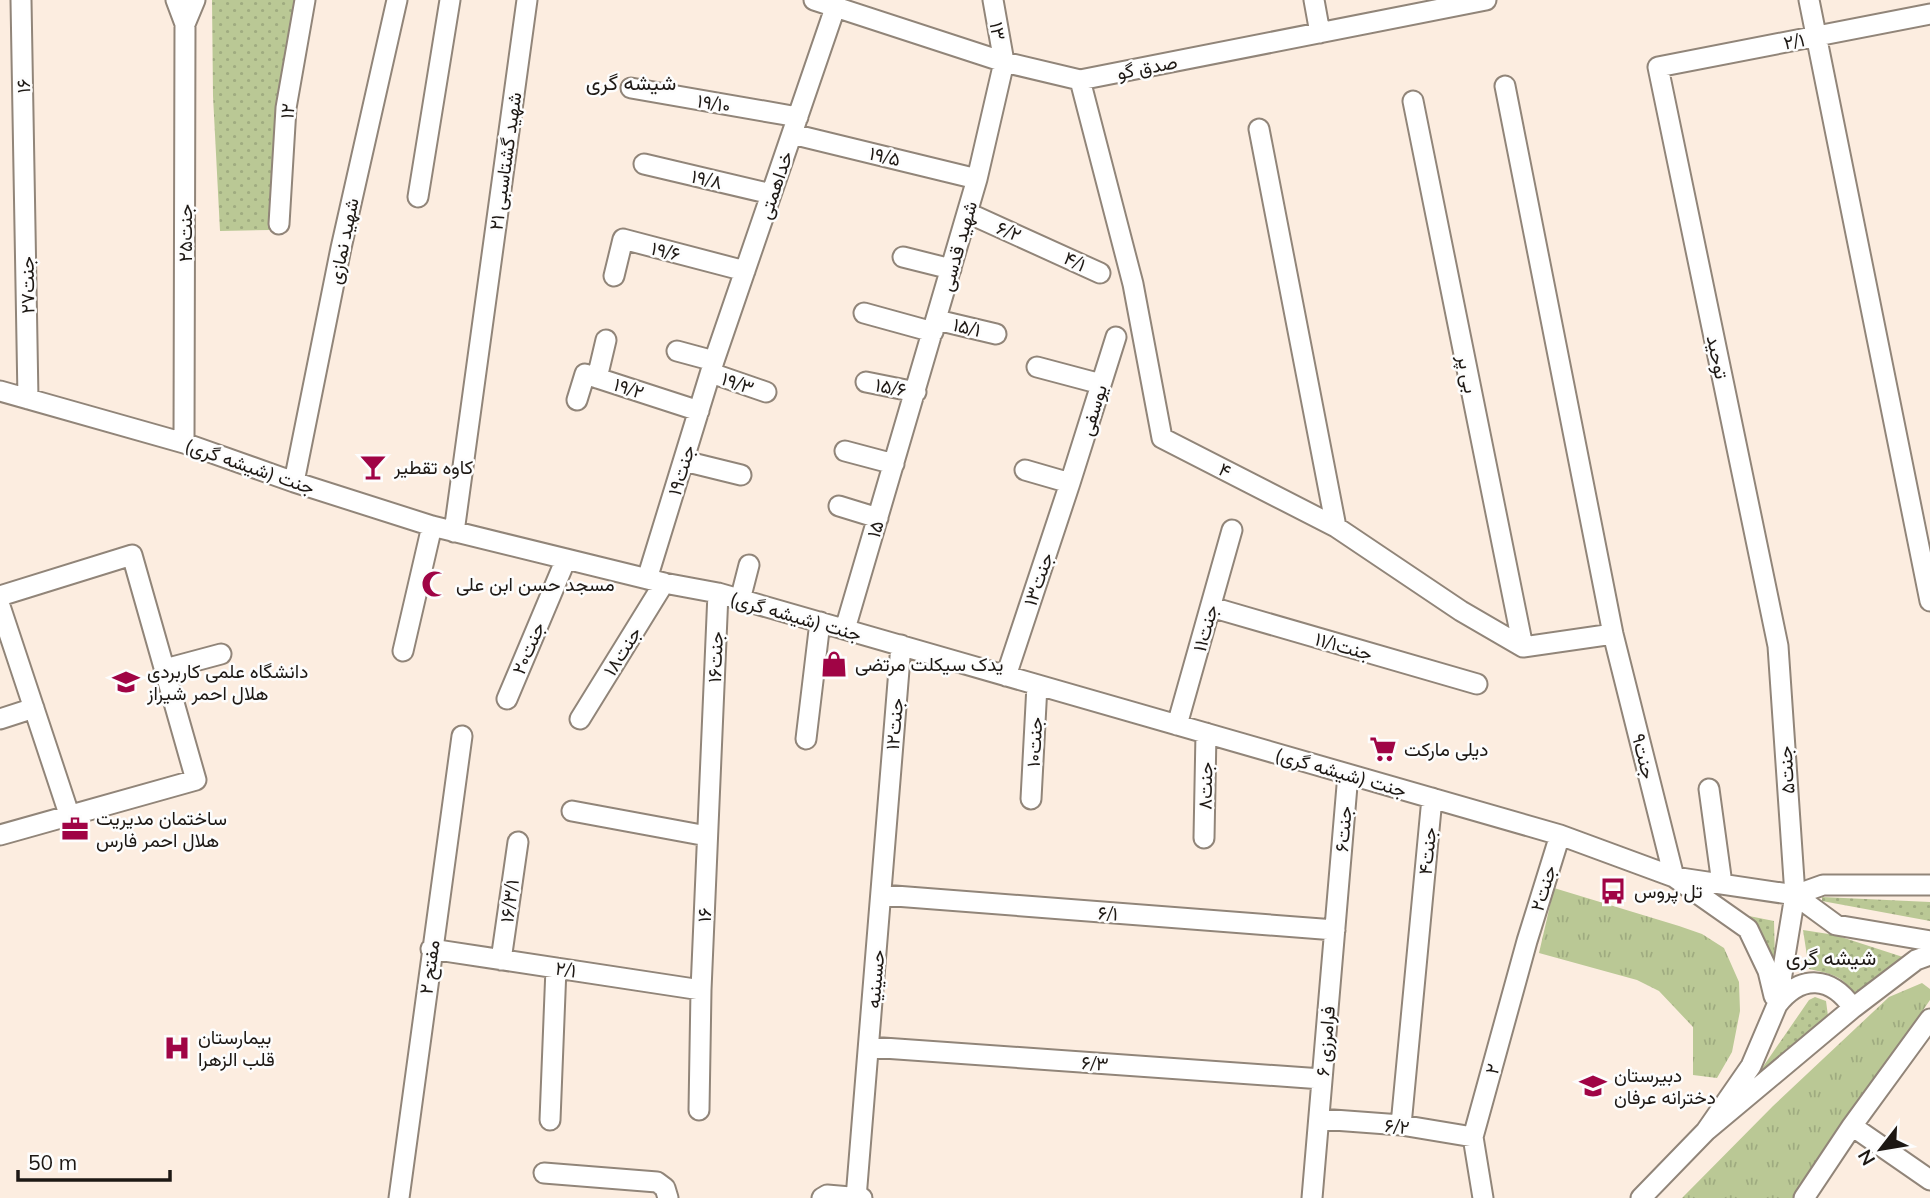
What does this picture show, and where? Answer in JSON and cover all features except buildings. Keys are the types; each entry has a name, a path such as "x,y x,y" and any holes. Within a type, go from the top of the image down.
{"street":[{"name":"۱۶","path":"21,0 25,172"},
{"path":"176,0 186,24"},
{"path":"186,24 195,0"},
{"name":"۱۲","path":"279,224 286,108 305,0"},
{"name":"شهید نمازی","path":"295,482 341,248 397,0"},
{"path":"418,198 450,0"},
{"name":"شهید گشتاسبی ۲۱","path":"454,532 527,0"},
{"name":"صدق گو","path":"814,0 835,4 1004,62 1080,80 1484,0"},
{"name":"۱۳","path":"993,0 1004,62"},
{"path":"1314,0 1320,33"},
{"path":"1809,0 1930,601"},
{"name":"خداهمتی","path":"713,367 835,4"},
{"name":"۲/۱","path":"1658,68 1930,14"},
{"name":"جنت۲۵","path":"184,443 186,24"},
{"name":"شهید قدسی","path":"905,428 968,213 1004,62"},
{"name":"توحید","path":"1658,68 1778,646"},
{"name":"۴","path":"1080,80 1133,284 1162,438 1336,527 1461,611 1523,647"},
{"name":"جنت۹","path":"1505,86 1613,634 1674,877"},
{"name":"۱۹/۱۰","path":"631,88 795,126"},
{"name":"بی پر","path":"1413,101 1523,647"},
{"name":"۱۹/۵","path":"795,126 977,178"},
{"path":"1259,129 1336,527"},
{"name":"۱۹/۸","path":"643,164 771,194"},
{"name":"جنت۲۷","path":"25,172 28,399"},
{"name":"۶/۲","path":"968,213 1050,248"},
{"name":"۱۹/۶","path":"614,276 623,239 745,271"},
{"name":"۴/۱","path":"1050,248 1101,273"},
{"path":"903,257 951,269"},
{"name":"۱۵/۱","path":"864,313 996,334"},
{"name":"یوسفی","path":"1070,483 1116,337"},
{"path":"597,378 606,340"},
{"name":"۱۹/۳","path":"677,351 766,392"},
{"name":"جنت۱۹","path":"656,581 684,461 713,367"},
{"path":"1037,367 1101,384"},
{"name":"۱۹/۲","path":"577,400 585,374 699,411"},
{"name":"۱۵/۶","path":"866,382 916,392"},
{"name":"جنت (شیشه گری)","path":"0,391 184,443 432,526 656,581 718,593 1560,835 1674,877 1795,895"},
{"name":"۱۵","path":"845,629 905,428"},
{"path":"845,451 894,464"},
{"path":"684,461 741,475"},
{"path":"1025,470 1070,483"},
{"name":"جنت۱۳","path":"1006,676 1070,483"},
{"path":"839,506 878,518"},
{"path":"403,651 432,526"},
{"name":"جنت۱۱","path":"1177,725 1232,530"},
{"path":"0,596 132,555 196,780 0,835"},
{"name":"جنت۲۰","path":"507,699 566,559"},
{"path":"740,600 749,565"},
{"name":"جنت۱۸","path":"580,719 656,581"},
{"name":"جنت۱۶","path":"713,721 718,593"},
{"path":"0,606 69,814"},
{"name":"جنت۱۱/۱","path":"1210,607 1477,684"},
{"path":"806,739 820,622"},
{"path":"1523,647 1613,634"},
{"name":"جنت۱۲","path":"891,760 901,645"},
{"name":"جنت۵","path":"1706,1132 1751,1066 1777,1005 1795,895 1778,646"},
{"path":"165,669 221,654"},
{"name":"جنت۱۰","path":"1031,799 1037,685"},
{"path":"0,719 34,708"},
{"name":"۱۶","path":"699,1110 701,990 713,721"},
{"name":"جنت۸","path":"1204,838 1206,733"},
{"name":"مفتح ۲","path":"399,1198 462,736"},
{"name":"حسینیه","path":"856,1198 891,760"},
{"name":"جنت۶","path":"1338,885 1348,774"},
{"path":"1709,789 1722,884"},
{"name":"جنت۴","path":"1401,1125 1432,799"},
{"path":"572,811 707,836"},
{"name":"جنت۲","path":"1527,941 1560,835"},
{"name":"۱۶/۳/۱","path":"501,960 517,842"},
{"path":"1674,877 1748,929 1768,971 1777,1005"},
{"name":"فرامرزی ۶","path":"1312,1198 1338,885"},
{"path":"1795,895 1823,885 1930,885"},
{"name":"۶/۱","path":"882,895 1335,930"},
{"path":"1795,895 1836,925 1930,941"},
{"name":"۲","path":"1483,1198 1473,1137 1527,941"},
{"name":"۲/۱","path":"431,949 701,990"},
{"path":"1641,1198 1706,1132 1853,1008 1916,960 1930,955"},
{"path":"550,1120 556,968"},
{"path":"1777,1005 1786,993 1800,985 1816,982 1831,986 1844,995 1853,1008"},
{"path":"1804,1198 1852,1126 1930,1019"},
{"name":"۶/۳","path":"869,1047 1322,1079"},
{"name":"۶/۲","path":"1320,1119 1401,1125 1473,1137"},
{"path":"1852,1126 1930,1182 1920,1198"},
{"path":"544,1173 657,1182 666,1193"},
{"path":"822,1198 827,1195 862,1198"}],"green space":[{"path":"212,0 295,0 284,61 270,230 220,231 213,96"},
{"path":"1554,888 1702,934 1724,948 1739,982 1740,1011 1732,1052 1717,1078 1693,1075 1693,1027 1659,991 1637,980 1539,953"},
{"path":"1822,897 1930,902 1930,921 1822,901"},
{"path":"1749,916 1774,921 1775,961 1761,933"},
{"path":"1803,930 1835,935 1906,958 1852,994 1840,979 1809,969"},
{"path":"1922,983 1930,989 1930,1000 1795,1198 1682,1198 1773,1106 1889,997"},
{"path":"1815,997 1826,1001 1828,1016 1747,1090 1809,1000"}],"place":[{"name":"کاوه تقطیر","path":"373,467"},
{"name":"مسجد حسن ابن علی","path":"435,584"},
{"name":"یدک سیکلت مرتضی","path":"834,664"},
{"name":"دانشگاه علمی کاربردی هلال احمر شیراز","path":"126,682"},
{"name":"دیلی مارکت","path":"1383,749"},
{"name":"ساختمان مدیریت هلال احمر فارس","path":"75,829"},
{"name":"تل پروس","path":"1613,891"},
{"name":"بیمارستان قلب الزهرا","path":"177,1048"},
{"name":"دبیرستان دخترانه عرفان","path":"1593,1086"}],"district":[{"name":"شیشه گری","path":"631,83"},
{"name":"شیشه گری","path":"1831,958"}]}
